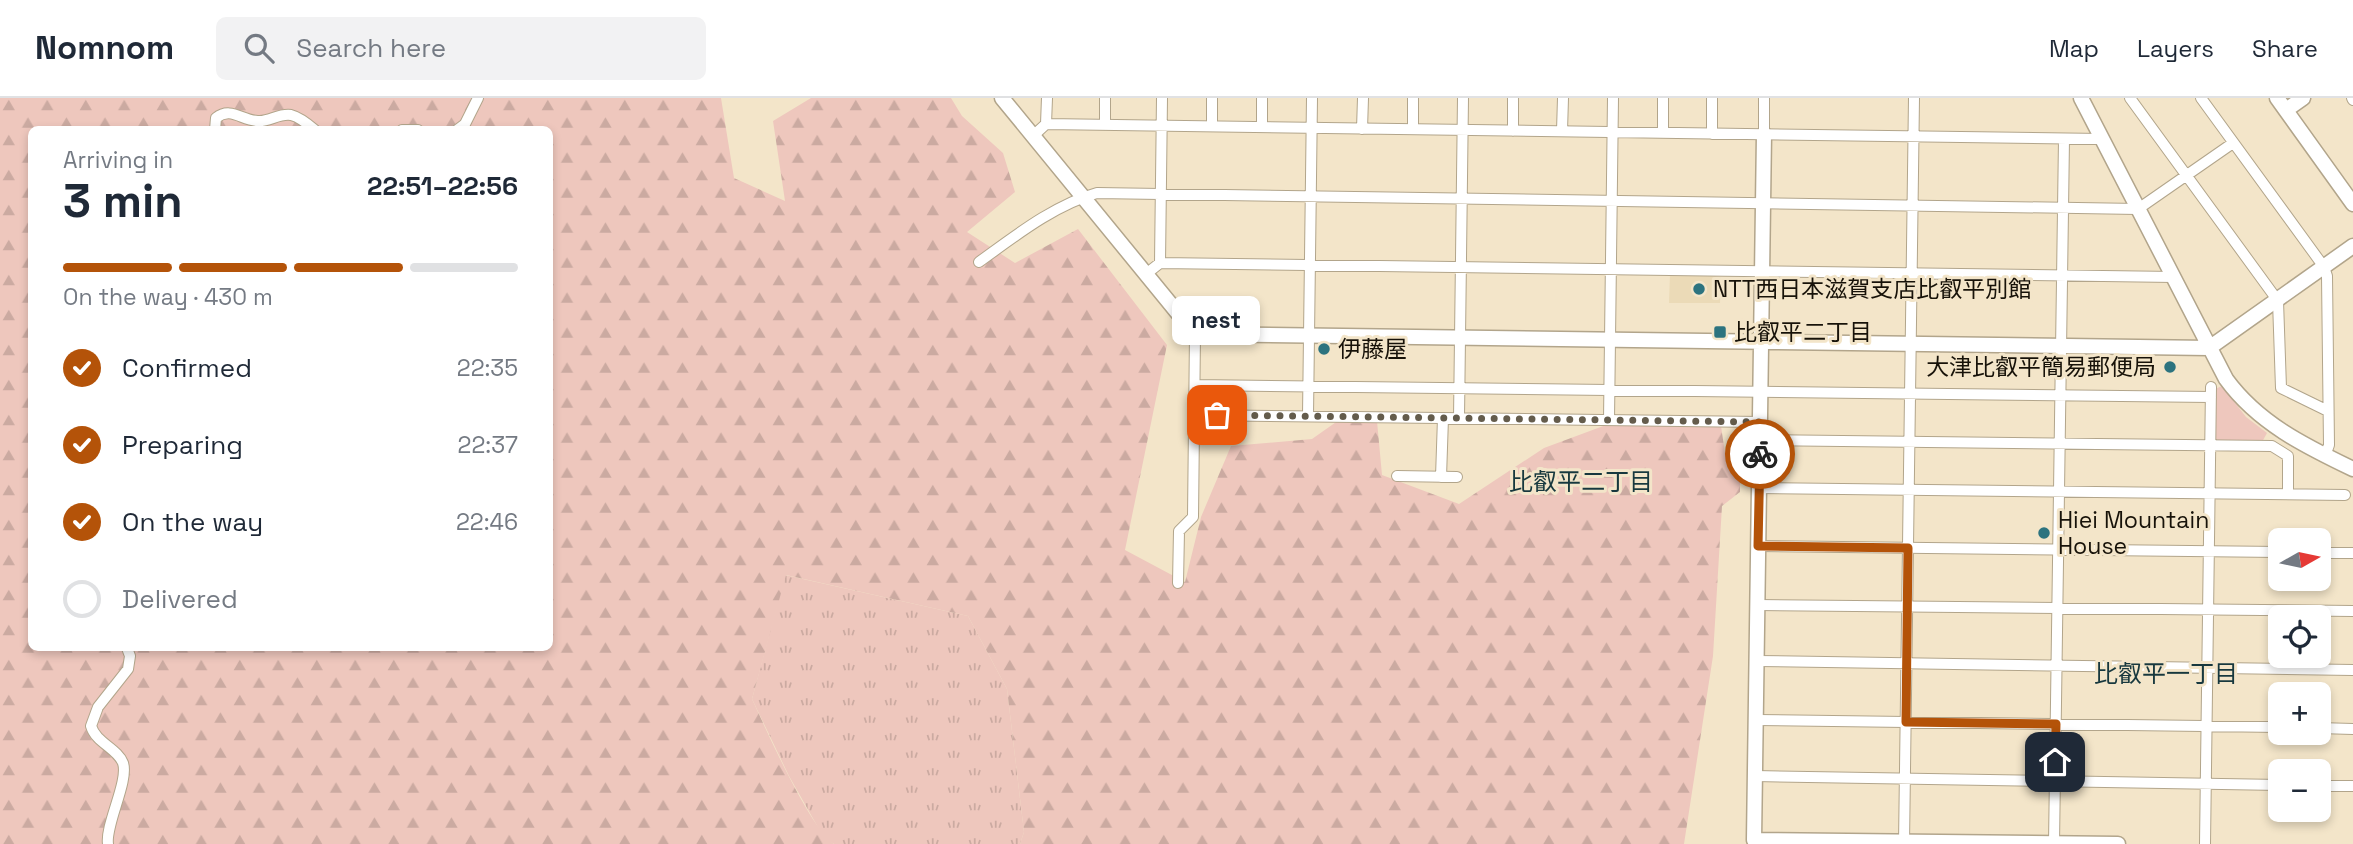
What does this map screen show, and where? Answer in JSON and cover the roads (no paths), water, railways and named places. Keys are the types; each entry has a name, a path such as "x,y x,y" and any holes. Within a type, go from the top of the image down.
{"street":[{"path":"462,126 478,98"},
{"path":"1002,98 1195,334 1193,517 1179,531 1178,583"},
{"path":"1046,124 1047,98"},
{"path":"1105,98 1105,125"},
{"path":"1160,263 1162,98"},
{"path":"1212,98 1212,126"},
{"path":"1262,98 1262,127"},
{"path":"1308,416 1312,98"},
{"path":"1362,128 1363,98"},
{"path":"1413,98 1413,129"},
{"path":"1459,418 1463,98"},
{"path":"1513,98 1513,131"},
{"path":"1562,131 1563,98"},
{"path":"1609,420 1613,98"},
{"path":"1662,133 1663,98"},
{"path":"1712,98 1712,134"},
{"path":"1764,98 1754,842 2118,844"},
{"path":"1904,843 1914,98"},
{"path":"2081,98 2225,379 2247,404 2293,439 2353,469"},
{"path":"2130,98 2278,301 2281,387 2329,411"},
{"path":"2201,98 2324,267 2327,276 2329,411 2329,445 2325,456"},
{"path":"2303,98 2281,104 2353,204"},
{"path":"215,126 216,118 224,113 260,121 283,115 292,116 308,126"},
{"path":"1034,135 1046,124 2102,139"},
{"path":"2054,844 2064,139"},
{"path":"979,262 1025,229 1083,197 1097,193 2138,209 2233,143"},
{"path":"1195,334 2209,348 2353,246"},
{"path":"1146,274 1160,263 2174,277"},
{"path":"1195,385 2060,395 2211,392 2206,844"},
{"path":"1194,415 1760,422"},
{"path":"1441,477 1443,418"},
{"path":"1760,440 2272,446 2288,456 2288,494"},
{"path":"1397,476 1457,477"},
{"path":"1759,488 2345,495"},
{"path":"1758,546 2268,552"},
{"path":"2331,553 2353,553"},
{"path":"1758,605 2353,611"},
{"path":"108,844 107,835 116,810 124,768 119,757 96,737 90,726 98,707 128,669 128,651"},
{"path":"1757,661 2353,670"},
{"path":"1756,720 2268,727"},
{"path":"2331,728 2353,729"},
{"path":"1755,776 2268,785"},
{"path":"2331,786 2353,786"}],"place":[{"name":"NTT西日本滋賀支店比叡平別館","path":"1699,289"},
{"name":"比叡平二丁目","path":"1720,332"},
{"name":"伊藤屋","path":"1324,349"},
{"name":"大津比叡平簡易郵便局","path":"2170,367"},
{"name":"nest","path":"1217,415"},
{"name":"Hiei Mountain House","path":"2044,533"}],"district":[{"name":"比叡平二丁目","path":"1581,482"},
{"name":"比叡平一丁目","path":"2166,674"}]}
